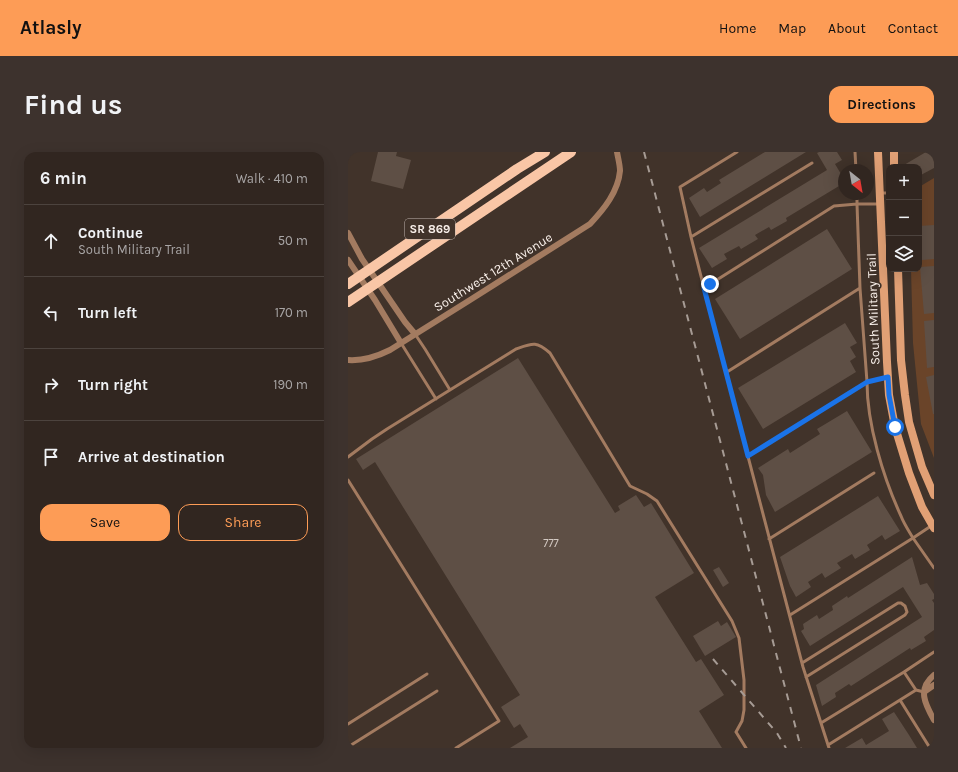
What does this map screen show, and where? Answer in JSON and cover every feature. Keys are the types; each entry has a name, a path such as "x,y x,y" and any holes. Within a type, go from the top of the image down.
{"main road":[{"name":"SR 869","path":"348,284 545,152"},
{"name":"SR 869","path":"348,302 571,152"}],"street":[{"name":"Southwest 12th Avenue","path":"348,360 366,359 380,354 401,343 590,224 601,212 613,194 620,169 617,152"},
{"name":"South Military Trail","path":"878,152 889,395 895,427 909,473 922,507 933,527"},
{"path":"894,152 894,164"},
{"path":"348,233 362,259 405,322 415,334"},
{"path":"348,260 368,289 401,343"},
{"name":"South Military Trail","path":"898,272 901,360 909,422 922,467 934,495"},
{"path":"934,675 927,681 924,692 924,699 931,710 934,720"},
{"path":"924,692 934,685"}],"lane":[{"path":"737,152 680,187 704,288 802,663 828,747 916,690"},
{"path":"855,152 856,164"},
{"path":"691,237 812,163"},
{"path":"880,193 886,192"},
{"path":"857,200 860,288 867,391 873,433 879,457 901,517 913,538 934,568"},
{"path":"704,288 834,206 880,204"},
{"path":"727,372 860,288"},
{"path":"415,334 433,360 450,390"},
{"path":"401,343 436,399"},
{"path":"348,457 372,439 516,350 529,344 542,346 550,353 630,486 657,500 732,621 739,638 744,695 742,721 736,732 746,748"},
{"path":"748,456 867,382 888,377"},
{"path":"769,538 874,473"},
{"path":"348,480 499,721 456,748"},
{"path":"790,616 913,538 933,527"},
{"path":"802,663 898,603 905,606 907,612 905,615 806,677"},
{"path":"821,723 934,652"},
{"path":"904,672 916,690 924,692"},
{"path":"348,724 427,674"},
{"path":"348,747 437,691"},
{"path":"900,700 930,748"}],"shaded area":[{"path":"934,178 934,458 921,424 913,343 911,272 922,272 922,185"}],"building":[{"path":"378,152 397,152 396,156 411,160 403,189 371,181"},
{"path":"765,152 806,152 700,217 689,198 704,188 707,192 721,183 719,180"},
{"path":"837,152 842,160 835,164 838,169 838,187 786,218 787,221 771,230 769,227 755,235 758,239 741,249 739,246 724,254 727,259 712,268 699,248 827,170 817,153"},
{"path":"926,152 934,152 934,168 922,174 922,164 906,164"},
{"path":"934,225 934,259 922,260 922,226"},
{"path":"827,229 852,269 740,339 715,299"},
{"path":"934,266 934,313 924,314 920,272 922,272 922,267"},
{"path":"934,320 934,367 927,368 924,321"},
{"path":"845,323 857,343 850,347 856,357 850,361 856,372 763,429 738,388"},
{"path":"518,358 615,513 620,510 618,506 636,495 644,507 651,503 694,573 655,597 696,662 701,659 724,695 699,711 722,748 510,748 528,737 520,724 514,728 501,707 520,695 375,462 363,470 356,459"},
{"path":"934,375 934,414 933,414 926,377"},
{"path":"847,411 872,452 775,512 766,495 763,475 758,468 788,449 790,453 820,434 817,429"},
{"path":"878,496 900,531 885,540 882,535 867,545 870,550 855,559 852,554 837,563 841,568 825,578 822,573 808,582 811,587 796,597 790,586 780,557"},
{"path":"912,557 920,585 927,583 934,594 934,599 932,600 934,603 934,630 924,637 926,641 911,650 910,648 851,686 849,684 835,693 836,697 822,706 816,685 922,617 903,587 810,646 801,631 804,629 803,624 817,615 819,619 833,610 832,606 847,596 848,598"},
{"path":"719,567 729,583 723,587 713,570"},
{"path":"718,621 721,626 727,622 736,637 705,656 693,636"},
{"path":"894,712 917,748 845,748 862,738 866,745 889,731 882,719"}],"railway":[{"path":"644,152 801,748"},
{"path":"713,659 777,733 786,748"}],"route":[{"path":"710,284 704,288 748,456 867,382 888,377 889,395 895,427"}]}
